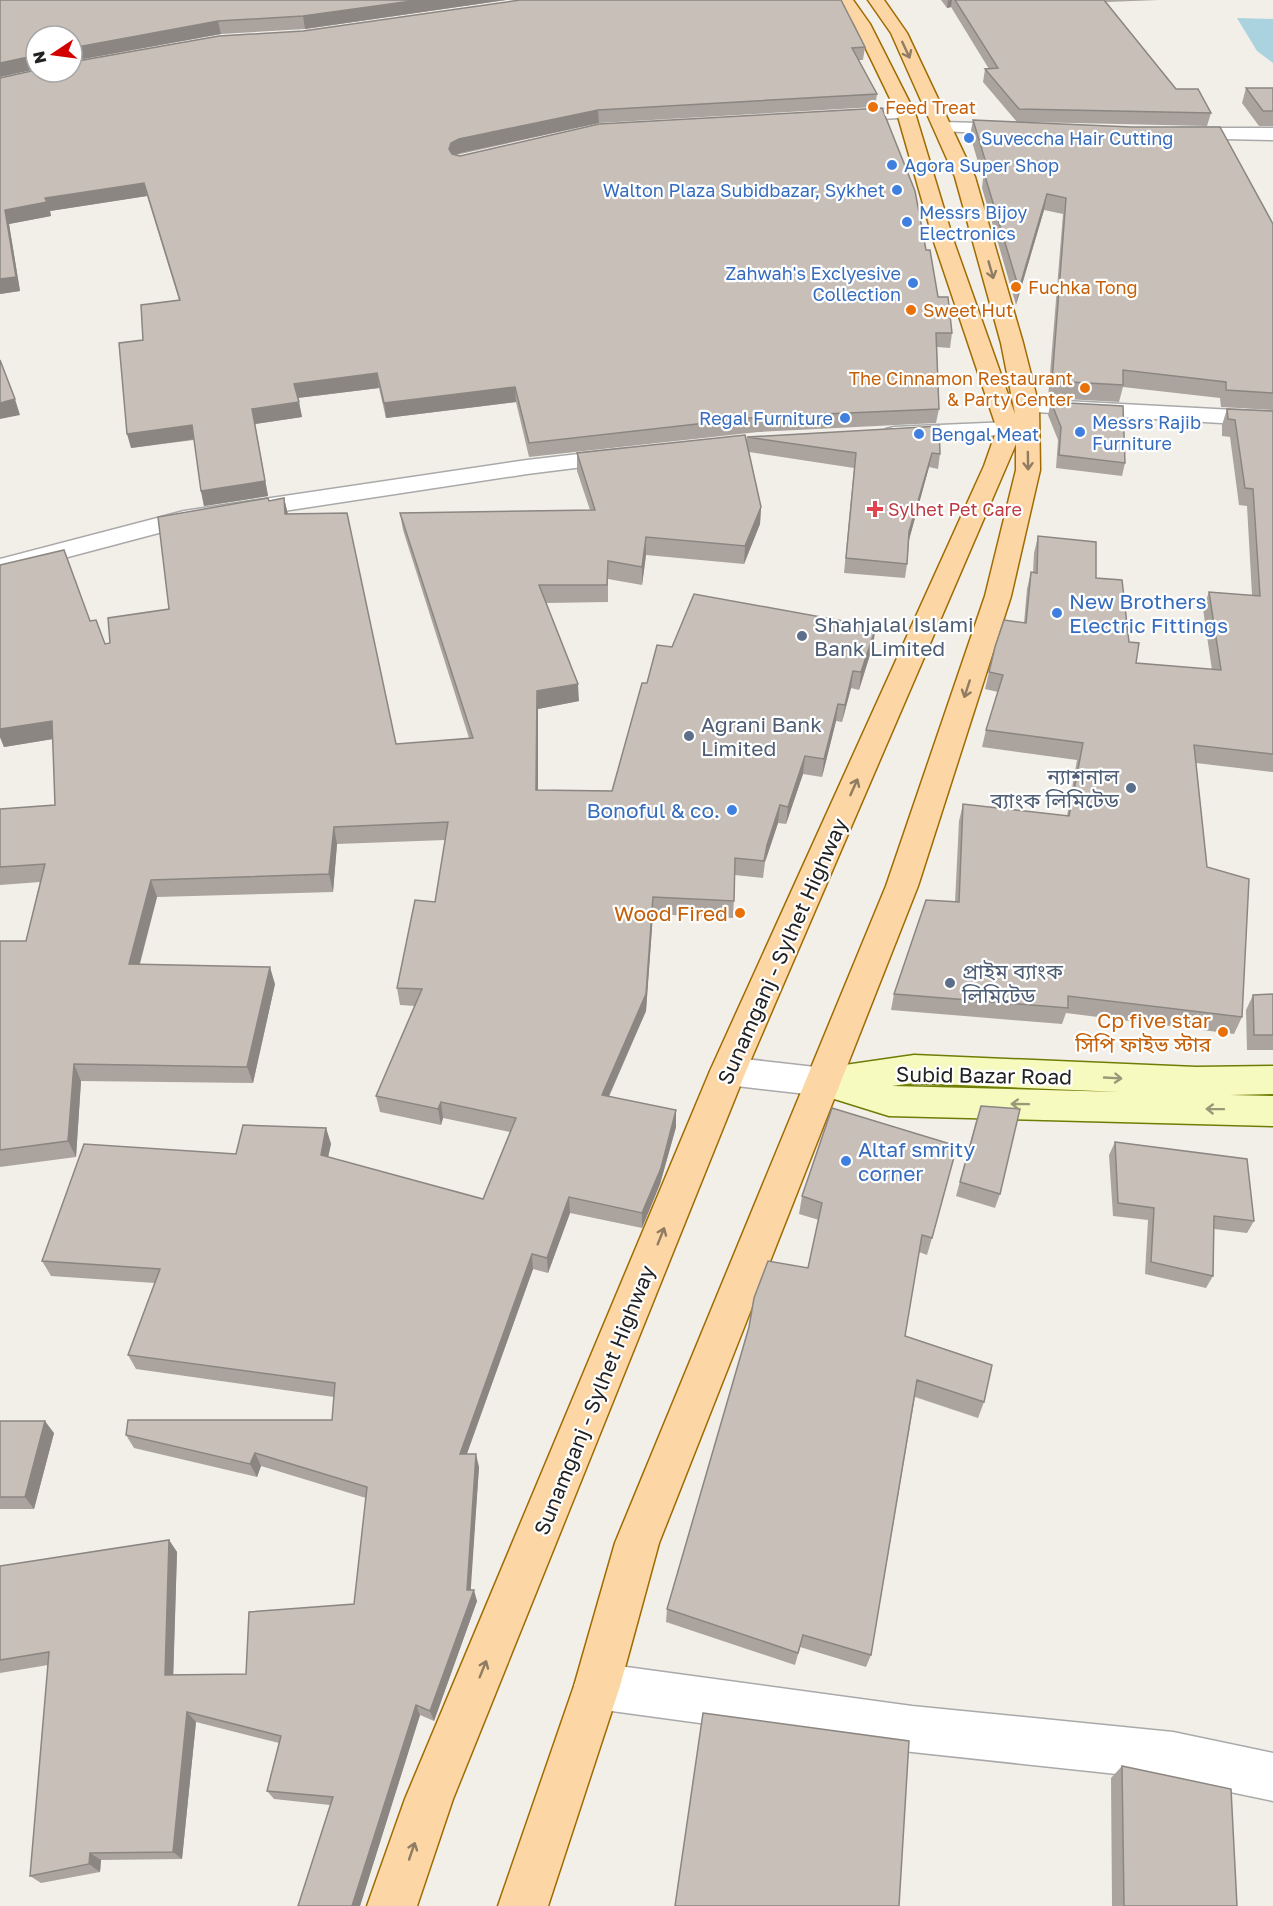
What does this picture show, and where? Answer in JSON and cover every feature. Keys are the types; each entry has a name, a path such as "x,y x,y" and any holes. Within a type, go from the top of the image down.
{"main road":[{"path":"845,0 862,24 906,113 944,242 1018,418"},
{"path":"523,1906 597,1686 637,1543 902,886 998,596 1028,470 1018,418 1012,343 965,177 898,33 876,0"},
{"name":"Sunamganj - Sylhet Highway","path":"392,1906 429,1799 728,1071 1018,418"},
{"name":"Subid Bazar Road","path":"824,1082 914,1069 1196,1082 1273,1080"},
{"name":"Subid Bazar Road","path":"824,1082 889,1101 1273,1111"}],"street":[{"path":"823,117 906,113"},
{"path":"942,127 1038,130"},
{"path":"1165,134 1273,134"},
{"path":"866,436 1018,418 1273,419"},
{"path":"0,567 184,519 527,467 643,454"},
{"path":"728,1071 824,1082"},
{"path":"597,1686 912,1729 1173,1756 1273,1777"}],"water":[{"path":"1237,18 1273,19 1273,63 1257,51"}],"building":[{"path":"0,0 419,0 303,16 218,21 84,46 84,24 24,24 24,58 0,63"},
{"path":"520,0 841,0 865,47 852,48 877,94 598,110 459,139 451,143 449,149 452,154 460,156 599,124 882,108 915,191 926,250 930,250 938,297 948,297 952,333 936,333 939,409 759,417 529,443 515,387 384,403 377,373 294,384 299,402 252,409 265,481 201,491 192,425 127,434 119,343 143,340 141,305 180,300 144,183 45,198 47,202 5,210 16,277 0,279 0,78 24,73 24,84 84,84 84,60 219,36 303,31"},
{"path":"955,0 1104,0 1176,89 1198,89 1211,113 1019,109 985,69 998,68"},
{"path":"1246,88 1273,88 1273,111 1263,111"},
{"path":"973,120 1132,127 1220,127 1273,224 1273,393 1226,390 1226,382 1123,370 1123,385 1052,381 1066,198 1047,194 1019,289 984,173 989,173"},
{"path":"0,360 15,399 0,403"},
{"path":"1051,402 1123,406 1125,463 1059,455 1061,427"},
{"path":"1227,409 1273,411 1273,754 1194,745 1207,867 1249,879 1242,1017 1068,996 1068,1008 894,994 926,900 959,902 963,804 1069,816 1083,743 986,730 1003,675 989,672 995,647 1004,620 1026,623 1031,572 1037,573 1038,536 1096,542 1096,578 1122,580 1129,642 1139,643 1136,663 1221,670 1209,592 1260,596 1253,489 1245,488 1235,420 1228,419"},
{"path":"939,426 940,454 932,453 909,532 907,564 846,558 856,453 747,437"},
{"path":"745,435 761,507 745,546 646,537 642,567 608,561 607,585 539,585 578,684 537,691 536,790 612,791 642,683 647,683 657,645 672,647 694,594 876,627 861,672 853,671 845,705 838,704 824,759 805,756 788,807 780,805 764,861 735,858 734,901 653,897 646,994 602,1095 676,1110 661,1168 642,1213 569,1197 547,1258 532,1254 460,1454 476,1454 467,1590 474,1590 430,1711 416,1705 352,1906 298,1906 333,1797 267,1791 281,1736 187,1712 173,1852 90,1853 89,1864 30,1876 49,1652 0,1660 0,1566 169,1540 165,1675 246,1674 249,1612 354,1604 367,1487 255,1453 250,1464 126,1435 128,1420 332,1420 335,1383 128,1355 160,1269 42,1261 84,1144 236,1154 243,1125 326,1128 321,1155 483,1199 516,1118 441,1102 438,1109 376,1096 422,989 397,988 415,900 435,902 448,822 334,827 329,874 151,880 129,964 270,967 247,1067 74,1064 68,1141 0,1150 0,941 26,941 45,864 0,867 0,809 55,805 52,721 0,729 0,565 64,550 90,621 96,620 105,644 110,643 108,618 169,609 158,517 268,498 269,501 284,498 285,514 347,513 396,744 473,738 400,513 595,510 577,453"},
{"path":"1273,994 1273,1035 1254,1035 1253,995"},
{"path":"981,1106 1020,1109 1000,1194 960,1182"},
{"path":"832,1108 957,1146 932,1238 922,1235 905,1336 992,1365 984,1402 917,1380 871,1655 803,1635 798,1653 667,1609 749,1327 754,1298 768,1261 808,1268 822,1203 802,1196"},
{"path":"1115,1142 1247,1159 1254,1221 1214,1216 1213,1276 1151,1262 1154,1208 1118,1203"},
{"path":"0,1421 45,1421 25,1497 0,1497"},
{"path":"703,1713 909,1741 899,1906 675,1906"},
{"path":"1122,1766 1231,1789 1237,1906 1124,1906"}],"place":[{"name":"Feed Treat","path":"873,107"},
{"name":"Suveccha Hair Cutting","path":"969,138"},
{"name":"Agora Super Shop","path":"892,165"},
{"name":"Walton Plaza Subidbazar, Sykhet","path":"897,190"},
{"name":"Messrs Bijoy Electronics","path":"907,222"},
{"name":"Zahwah's Exclyesive Collection","path":"913,283"},
{"name":"Fuchka Tong","path":"1016,287"},
{"name":"Sweet Hut","path":"911,310"},
{"name":"The Cinnamon Restaurant & Party Center","path":"1085,388"},
{"name":"Regal Furniture","path":"845,418"},
{"name":"Messrs Rajib Furniture","path":"1080,432"},
{"name":"Bengal Meat","path":"919,434"},
{"name":"Sylhet Pet Care","path":"875,509"},
{"name":"New Brothers Electric Fittings","path":"1057,613"},
{"name":"Shahjalal Islami Bank Limited","path":"802,636"},
{"name":"Agrani Bank Limited","path":"689,736"},
{"name":"ন্যাশনাল ব্যাংক লিমিটেড","path":"1131,788"},
{"name":"Bonoful & co.","path":"732,810"},
{"name":"Wood Fired","path":"740,913"},
{"name":"প্রাইম ব্যাংক লিমিটেড","path":"950,983"},
{"name":"Cp five star সিপি ফাইভ স্টার","path":"1223,1032"},
{"name":"Altaf smrity corner","path":"846,1161"}]}
